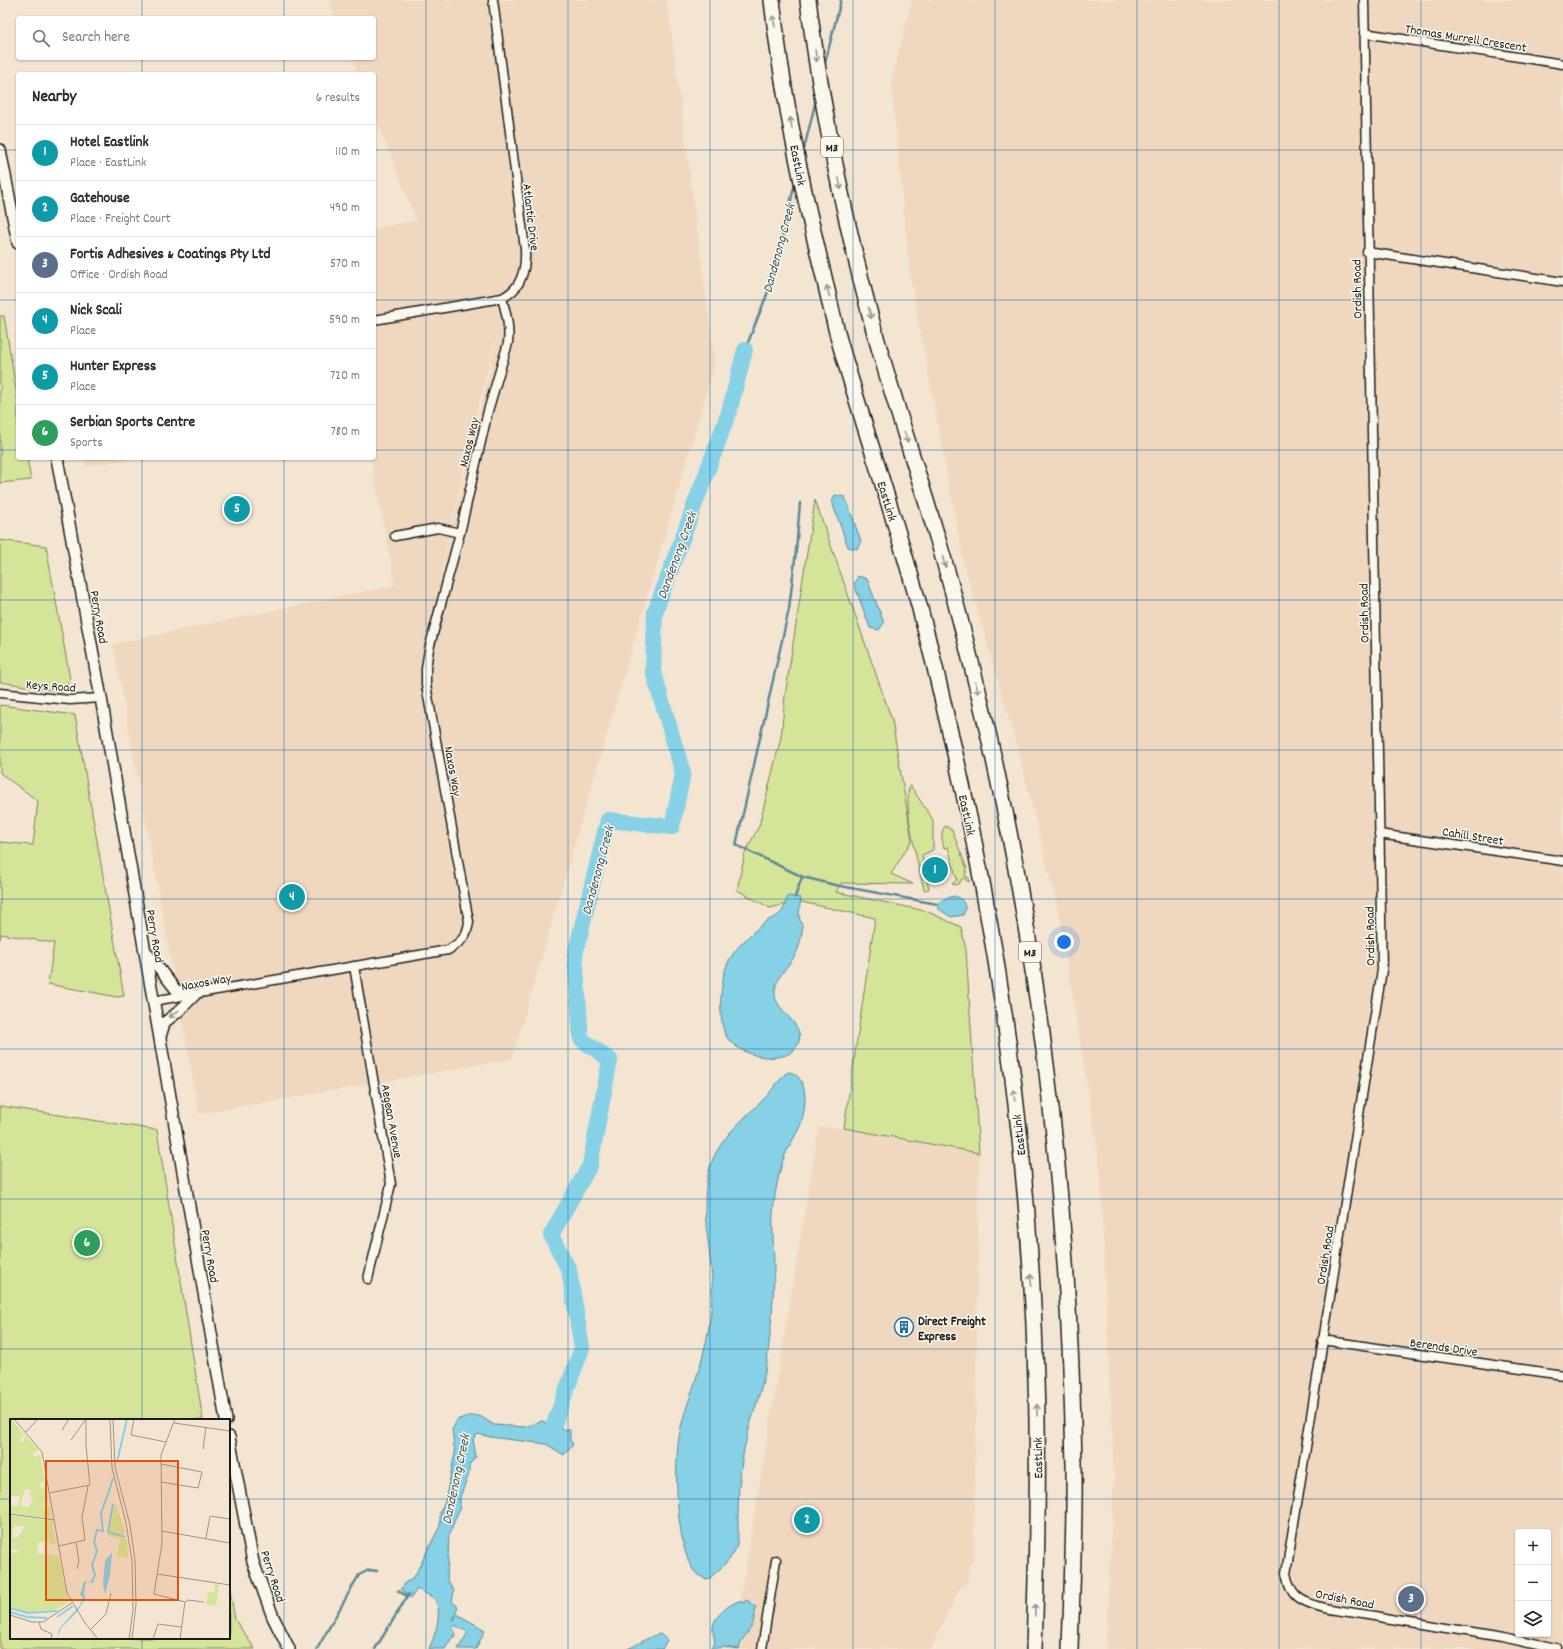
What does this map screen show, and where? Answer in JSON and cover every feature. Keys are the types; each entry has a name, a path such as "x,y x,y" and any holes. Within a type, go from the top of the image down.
{"highway":[{"name":"EastLink","path":"772,0 785,87 811,224 840,343 920,608 950,731 984,894 1006,1032 1023,1179 1036,1375 1038,1487 1034,1649"},
{"name":"M3","path":"808,0 824,110 860,275 891,390 938,541 980,700 1007,823 1036,989 1059,1168 1069,1313 1074,1468 1070,1649"}],"main road":[{"path":"0,150 16,233"},
{"name":"Perry Road","path":"57,460 101,698 226,1419"},
{"name":"Perry Road","path":"230,1442 253,1562 273,1617 290,1649"}],"street":[{"name":"Atlantic Drive","path":"376,320 502,298 515,291 518,286 525,261 493,0"},
{"name":"Ordish Road","path":"1364,0 1367,252 1382,970 1286,1573 1288,1585 1296,1596 1307,1603 1324,1608 1502,1637 1556,1649"},
{"name":"Thomas Murrell Crescent","path":"1364,33 1563,64"},
{"path":"1367,252 1563,282"},
{"name":"Naxos Way","path":"153,1001 196,995 448,950 461,942 468,932 469,922 426,685 426,668 429,649 460,533 488,411 508,343 510,333 502,298"},
{"path":"395,536 438,528 460,533"},
{"name":"Keys Road","path":"0,693 70,700 101,698"},
{"name":"Cahill Street","path":"1379,834 1563,861"},
{"path":"144,949 176,990 196,995"},
{"name":"Aegean Avenue","path":"354,966 391,1184 368,1279"},
{"path":"160,1038 165,1022 196,995"},
{"name":"Berends Drive","path":"1322,1340 1563,1375"},
{"path":"762,1649 776,1560"}],"shaded area":[{"path":"328,0 667,0 715,364 512,1059 199,1114 113,644 395,585 371,460 376,460 376,229 416,220 376,119 376,72 357,72 353,60 376,60 376,16 335,16","holes":["497,338 434,603 478,408"]},
{"path":"912,0 1563,0 1563,1649 1106,1649 1114,1477 1100,1167 1061,922 1018,750 963,561 910,276 891,81"},
{"path":"85,460 123,460 86,467"},
{"path":"819,1127 844,1128 979,1153 974,1558 970,1565 967,1583 959,1589 931,1649 719,1649 738,1612"}],"green space":[{"path":"0,316 4,316 16,389 16,460 27,460 31,480 0,483"},
{"path":"815,500 892,720 912,840 891,874 913,884 841,883 836,892 926,911 961,927 966,950 979,1153 844,1128 875,918 797,901 770,908 737,890 745,853 759,826 781,737 785,696"},
{"path":"0,540 46,546 70,679 64,692 0,682"},
{"path":"0,705 75,715 124,996 117,997 48,984 54,943 1,934 0,939 0,842 33,845 38,801 0,773"},
{"path":"910,785 933,820 933,850 922,855 929,889 924,890 915,852 908,806"},
{"path":"945,826 952,830 967,869 965,876 969,878 969,882 963,878 957,885 952,884 957,880 948,847 944,848 942,834"},
{"path":"0,1106 157,1130 203,1419 10,1419 10,1639 230,1639 230,1590 235,1620 255,1649 0,1649"}],"water":[{"path":"835,495 845,497 861,541 857,549 848,547 832,502"},
{"path":"858,576 867,579 884,623 879,630 870,628 854,584"},
{"path":"788,896 801,898 799,917 802,925 802,934 795,955 777,982 775,994 776,1001 795,1025 799,1032 800,1038 797,1046 791,1053 782,1056 760,1056 748,1053 738,1048 725,1034 721,1018 721,989 727,965 734,953 754,931 765,922 781,913"},
{"path":"954,896 962,900 965,910 963,915 951,917 939,909 937,904 944,899"},
{"path":"789,1072 796,1075 801,1081 804,1088 805,1105 799,1128 783,1160 775,1193 773,1220 773,1289 767,1362 744,1448 738,1497 738,1537 736,1548 731,1557 710,1578 706,1579 694,1571 688,1560 683,1544 678,1506 677,1450 680,1430 709,1329 712,1280 705,1215 706,1183 714,1157 725,1139 765,1098 785,1074"},
{"path":"467,1416 480,1416 494,1425 525,1427 542,1421 562,1429 570,1430 570,1440 573,1445 564,1455 546,1444 490,1437 478,1434 473,1439 476,1457 469,1465 469,1474 460,1497 460,1507 449,1535 447,1580 454,1591 452,1602 458,1606 453,1621 457,1614 485,1630 476,1649 458,1649 468,1632 452,1624 456,1635 454,1638 453,1636 445,1649 429,1649 437,1623 438,1609 436,1603 432,1597 417,1589 411,1598 401,1589 406,1582 413,1579 440,1526 440,1512 445,1501 455,1453 452,1430 457,1420"},
{"path":"747,1600 756,1607 755,1616 739,1649 724,1647 710,1649 715,1643 713,1629 714,1623 719,1614 736,1602 740,1601 743,1603"},
{"path":"660,1634 667,1640 662,1649 627,1649 651,1637"}],"waterway":[{"name":"Dandenong Creek","path":"824,67 841,0"},
{"name":"Dandenong Creek","path":"803,153 816,100"},
{"name":"Dandenong Creek","path":"745,350 771,284 795,183"},
{"name":"Dandenong Creek","path":"536,1431 551,1432 582,1348 569,1270 551,1235 590,1165 610,1060 581,1039 575,955 608,820 672,827 683,773 653,671 655,612 729,412 745,350"},
{"path":"800,503 789,609 736,845 803,877 835,885 937,904"},
{"path":"795,897 802,877"},
{"path":"317,1649 359,1575 369,1570 377,1571"},
{"path":"398,1591 407,1596"},
{"path":"375,1649 409,1594"}],"place":[{"name":"Hunter Express","path":"237,509"},
{"name":"Hotel Eastlink","path":"935,870"},
{"name":"Nick Scali","path":"292,897"},
{"name":"Serbian Sports Centre","path":"87,1243"},
{"name":"Direct Freight Express","path":"904,1327"},
{"name":"Gatehouse","path":"807,1520"},
{"name":"Fortis Adhesives & Coatings Pty Ltd","path":"1411,1599"}]}
